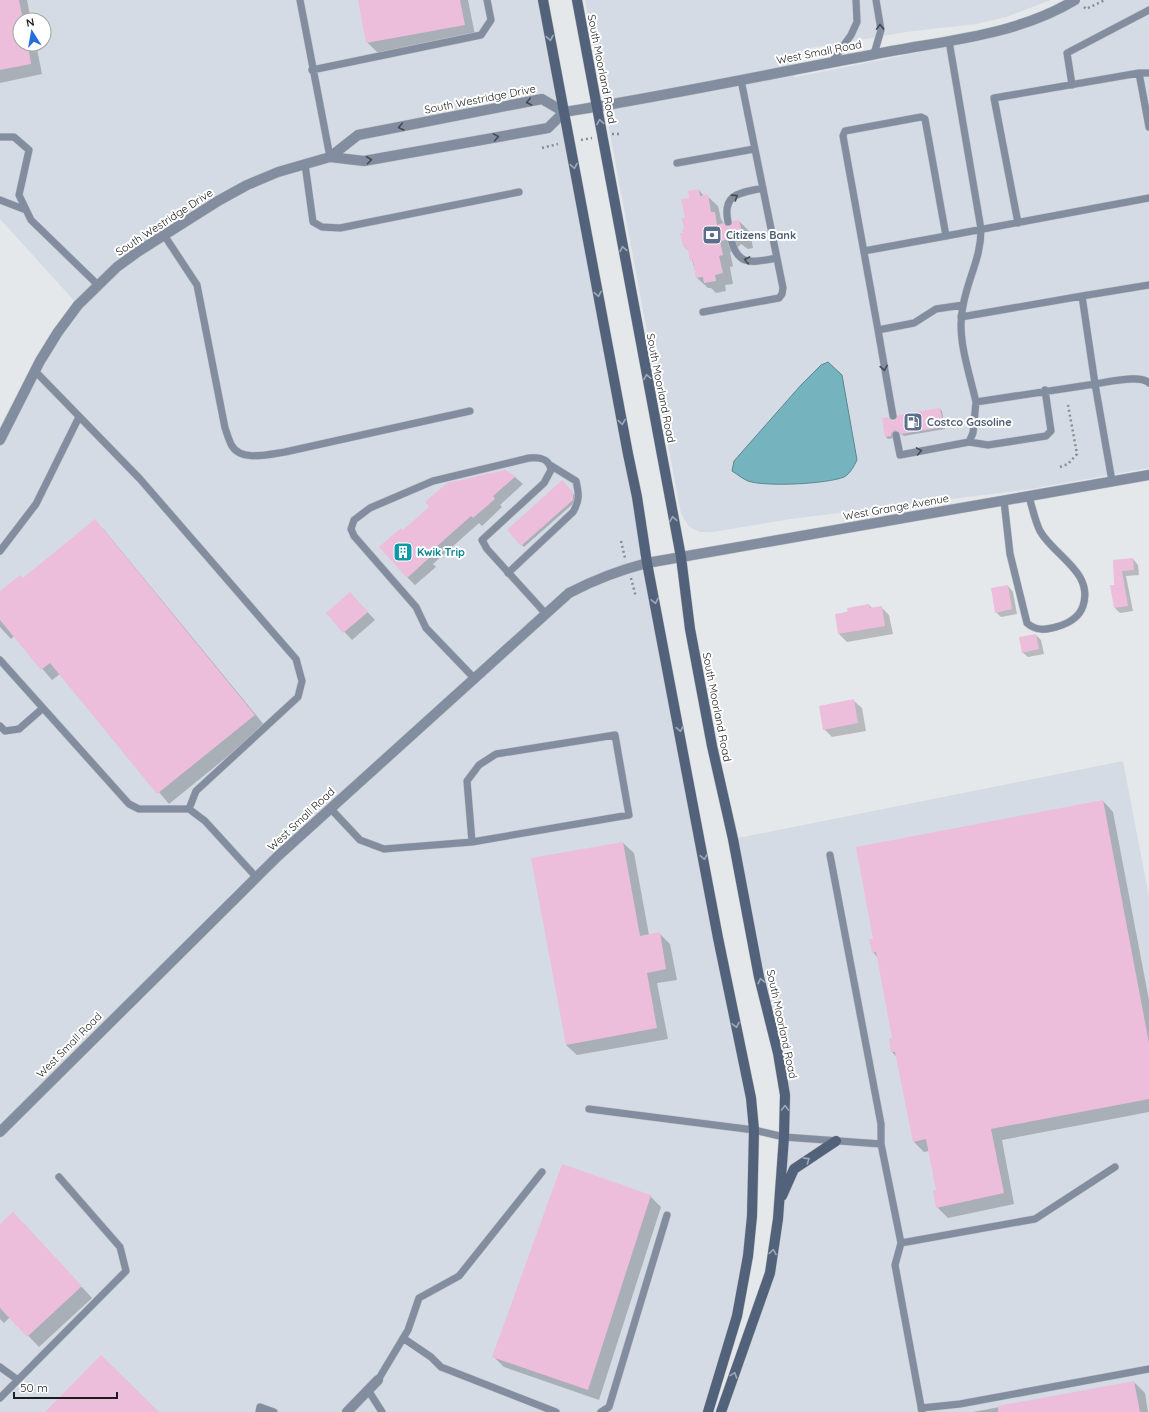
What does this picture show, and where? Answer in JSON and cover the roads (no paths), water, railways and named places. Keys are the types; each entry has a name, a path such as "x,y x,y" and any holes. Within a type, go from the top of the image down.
{"main road":[{"path":"543,0 628,454 638,497 647,563 718,938 751,1098 754,1130 752,1216 748,1256 737,1316 708,1412"},
{"name":"South Moorland Road","path":"577,0 681,557 690,629 712,746 733,839 785,1095 784,1137 778,1219 770,1273 721,1412"},
{"path":"778,1203 794,1168 836,1141"}],"street":[{"name":"West Small Road","path":"564,112 949,41 1021,24 1079,2"},
{"name":"South Westridge Drive","path":"0,440 35,371 58,332 78,305 117,267 218,201 247,185 278,172 330,157 364,161 548,128 564,112 542,99 358,135 330,157"},
{"name":"West Grange Avenue","path":"647,563 1149,475"},
{"name":"West Small Road","path":"0,1132 330,808 569,593 584,585 628,568 647,563"},
{"path":"347,1412 378,1380"}],"lane":[{"path":"300,0 312,70 330,157"},
{"path":"312,70 481,35 491,20 487,0"},
{"path":"832,62 857,22 856,0"},
{"path":"874,54 881,30 876,0"},
{"path":"1072,85 1067,53 1149,10"},
{"path":"949,41 981,229 980,253 963,305 961,317 962,340 976,402 973,433 969,442"},
{"path":"1139,73 1149,128"},
{"path":"1018,223 994,98 1139,73 1149,73"},
{"path":"703,312 779,298 782,294 783,288 741,80"},
{"path":"893,416 843,136 845,131 921,117 925,119 946,236"},
{"path":"0,137 14,137 29,150 19,195 31,220 98,285"},
{"path":"677,163 754,149"},
{"path":"305,164 313,222 322,227 340,228 519,192"},
{"path":"728,222 726,211 728,203 735,195 763,188"},
{"path":"864,251 1149,198"},
{"path":"0,200 26,210"},
{"path":"164,235 197,285 225,428 232,447 242,454 262,456 285,452 470,411"},
{"path":"731,239 734,251 739,258 748,262 777,258"},
{"path":"961,317 1149,284"},
{"path":"1082,296 1095,384 1112,481"},
{"path":"878,330 914,323 936,310 963,305"},
{"path":"35,371 140,479 296,659 302,681 298,697 196,791 189,809"},
{"path":"976,402 1045,390 1064,389 1137,378 1145,379 1149,383"},
{"path":"896,435 900,455 969,442 988,445 1046,436 1051,431 1045,390"},
{"path":"0,551 36,504 79,417"},
{"path":"475,678 426,628 416,607 354,536 351,528 354,520 370,508 433,481 529,458 539,457 576,481 580,496 579,501 573,512 508,573"},
{"path":"546,614 487,550 482,540 544,483 550,476 550,465"},
{"path":"1004,501 1010,554 1027,623 1033,628 1041,630 1065,625 1075,618 1082,610 1085,599 1084,587 1079,574 1050,545 1040,530 1028,496"},
{"path":"0,660 129,804 138,809 189,809 205,821 257,878"},
{"path":"0,726 5,731 19,729 43,708"},
{"path":"330,808 360,840 384,849 472,842 629,815 615,735 496,754 479,765 467,781 472,842"},
{"path":"830,854 881,1124 880,1144 901,1243 895,1265 922,1410 1149,1369"},
{"path":"589,1109 754,1130 784,1137 880,1144"},
{"path":"901,1243 1035,1219 1115,1167"},
{"path":"378,1380 408,1330 419,1298 459,1276 542,1172"},
{"path":"0,1398 126,1271 120,1247 59,1177"},
{"path":"601,1412 609,1407 667,1215"},
{"path":"403,1338 431,1357 442,1367 556,1412"},
{"path":"0,1367 18,1380"},
{"path":"368,1390 382,1412"},
{"path":"259,1412 260,1408 274,1412"}],"water":[{"path":"828,362 842,375 857,460 850,472 844,477 811,483 768,484 748,481 732,471 734,461 801,385 821,365"}],"place":[{"name":"Citizens Bank","path":"712,235"},
{"name":"Costco Gasoline","path":"913,422"},
{"name":"Kwik Trip","path":"403,552"}]}
